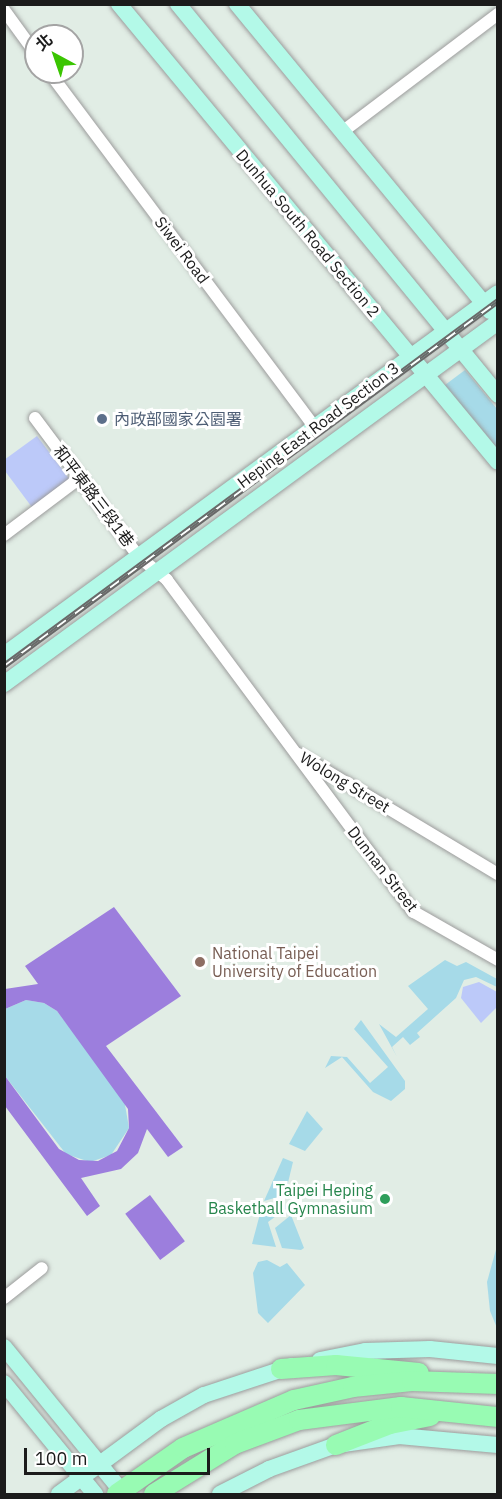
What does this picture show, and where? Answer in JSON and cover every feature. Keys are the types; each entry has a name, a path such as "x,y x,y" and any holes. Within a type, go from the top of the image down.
{"main road":[{"name":"Dunhua South Road Section 2","path":"119,4 498,462"},
{"path":"177,4 498,394"},
{"path":"237,4 498,321"},
{"name":"Heping East Road Section 3","path":"4,655 498,293"},
{"name":"Heping East Road Section 3","path":"4,684 498,321"},
{"path":"4,1347 121,1493 183,1448 294,1400 373,1385 472,1382"},
{"path":"59,1494 99,1464 204,1395 281,1369 365,1351 430,1349 498,1356"},
{"path":"281,1369 385,1368 498,1384"},
{"path":"4,1383 95,1494"},
{"path":"154,1494 235,1444 299,1420 401,1407 498,1417"},
{"path":"220,1494 269,1469 390,1424 469,1414"},
{"path":"336,1445 399,1436 498,1445"}],"street":[{"path":"4,10 24,38"},
{"path":"342,132 498,14"},
{"name":"Siwei Road","path":"58,84 315,428"},
{"name":"和平東路三段1巷","path":"35,418 139,556 157,571"},
{"path":"4,535 81,477"},
{"name":"Wolong Street","path":"157,571 292,750 498,874"},
{"name":"Dunnan Street","path":"292,750 414,912 498,960"},
{"path":"4,1298 42,1268"}],"shaded area":[{"path":"465,370 497,409 497,448 445,385"},
{"path":"37,436 71,481 34,510 5,471 4,460"},
{"path":"114,907 181,996 106,1046 183,1147 168,1157 147,1129 138,1153 121,1169 81,1178 100,1206 87,1216 5,1106 5,1076 59,1149 79,1160 98,1161 117,1151 129,1128 128,1109 57,1011 44,1003 26,1000 5,1009 5,989 38,984 25,966"},
{"path":"445,960 457,966 466,962 497,979 497,987 476,977 464,980 456,998 417,1033 420,1037 410,1045 403,1037 392,1047 397,1057 379,1024 396,1037 428,1009 408,986"},
{"path":"479,982 497,992 497,1007 481,1023 461,998 463,987"},
{"path":"26,1000 44,1003 57,1011 124,1099 129,1128 111,1155 90,1162 66,1154 5,1076 5,1009"},
{"path":"361,1020 405,1081 405,1089 391,1101 373,1092 342,1057 325,1068 331,1056 347,1057 370,1083 388,1067 354,1029"},
{"path":"307,1111 323,1129 305,1151 289,1144"},
{"path":"283,1158 293,1162 285,1195 264,1201"},
{"path":"150,1195 185,1241 160,1260 125,1214"},
{"path":"283,1202 287,1208 268,1222 276,1247 252,1244 262,1206"},
{"path":"291,1215 304,1248 301,1250 282,1248 275,1228"},
{"path":"497,1246 497,1328 490,1311 487,1282"},
{"path":"267,1260 280,1267 287,1263 305,1285 268,1323 258,1313 253,1273 258,1262"}],"railway":[{"path":"4,666 498,301"}],"place":[{"name":"內政部國家公園署","path":"102,419"},
{"name":"National Taipei University of Education","path":"200,962"},
{"name":"Taipei Heping Basketball Gymnasium","path":"385,1199"}]}
